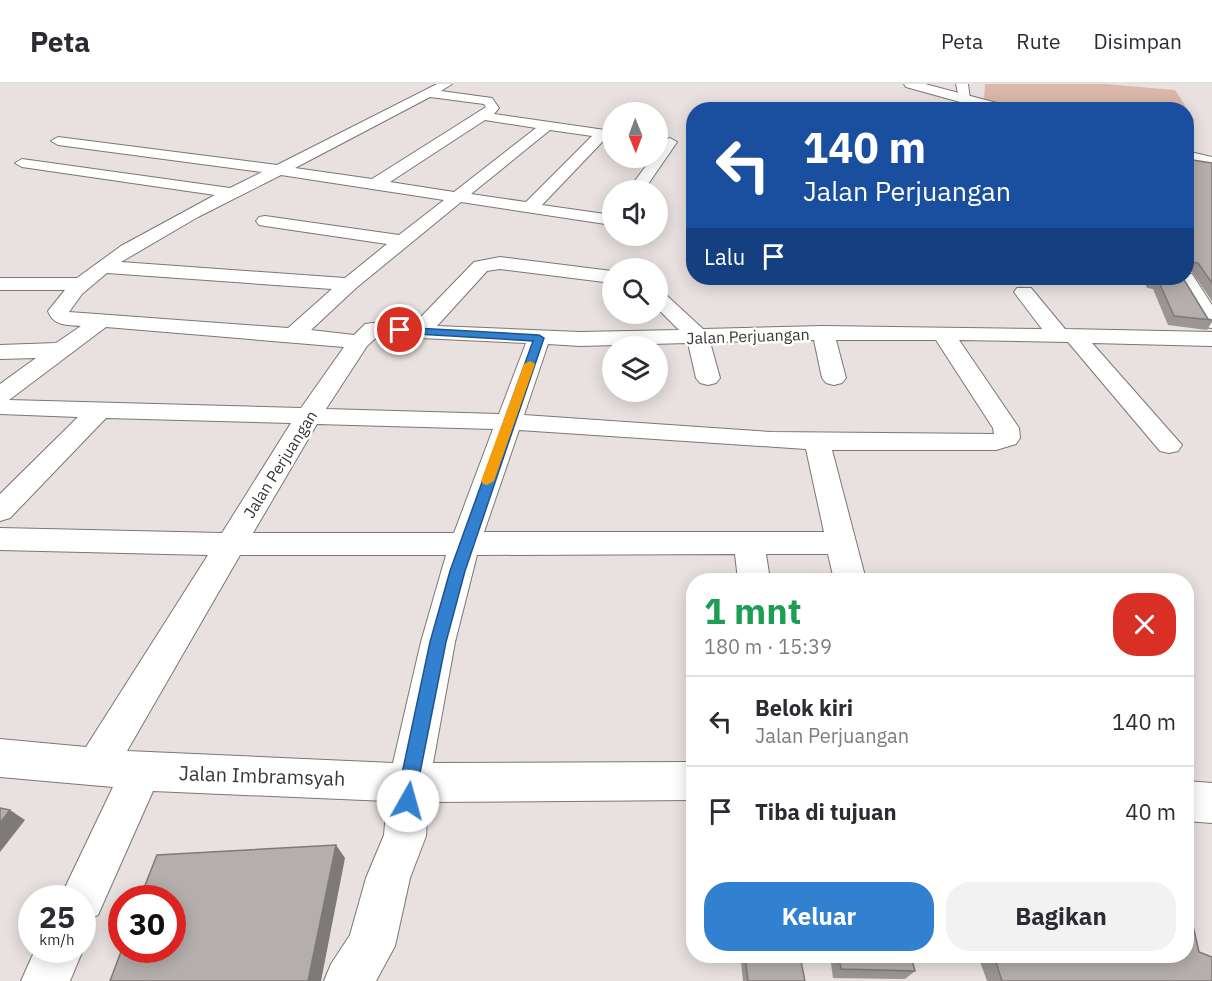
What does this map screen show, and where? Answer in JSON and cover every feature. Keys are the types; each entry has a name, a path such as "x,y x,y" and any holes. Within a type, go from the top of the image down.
{"main road":[{"path":"910,84 976,102"},
{"path":"1194,158 1212,162"}],"street":[{"path":"359,342 64,318 57,311 82,284 134,246 232,193 446,84"},
{"path":"963,84 964,99"},
{"path":"374,185 493,108 488,101 429,93"},
{"path":"483,116 602,133"},
{"path":"293,335 401,241 546,126"},
{"path":"530,208 602,139"},
{"path":"58,141 279,170 602,219"},
{"path":"643,180 669,142"},
{"path":"22,163 232,193"},
{"path":"265,221 401,241"},
{"path":"420,332 481,266 487,264 500,263 602,276"},
{"path":"104,267 349,284"},
{"path":"0,284 82,284"},
{"path":"1189,285 1212,322"},
{"path":"1024,292 1169,445"},
{"path":"668,308 698,337 708,378"},
{"path":"0,395 101,321"},
{"name":"Jalan Perjuangan","path":"89,767 308,417 359,342 370,330 377,328 539,338 943,333 1212,339"},
{"path":"823,333 834,378"},
{"path":"0,407 510,422 701,436 817,441 996,442 1007,438 1006,428 943,333"},
{"path":"348,981 371,946 388,878 405,837 409,783 438,642 465,543 539,338"},
{"path":"0,352 60,350"},
{"path":"0,511 99,410"},
{"path":"817,441 848,573"},
{"path":"0,539 229,544 842,543"},
{"path":"749,543 753,573"},
{"name":"Jalan Imbramsyah","path":"0,758 142,771 409,783 686,781"},
{"path":"89,885 142,771"},
{"path":"1194,802 1212,803"},
{"path":"45,981 53,963"}],"shaded area":[{"path":"985,84 1105,84 1175,90 1183,102 994,102 984,101"}],"building":[{"path":"1194,160 1212,163 1212,283 1198,263 1194,262"},
{"path":"1160,285 1187,285 1208,319 1212,320 1174,316"},
{"path":"0,808 10,810 0,823"},
{"path":"336,845 308,981 110,981 117,963 186,963 186,885 145,885 157,855"},
{"path":"1194,930 1199,952 1212,957 1212,981 1002,981 996,963 1194,963"},
{"path":"746,963 801,963 805,981 748,981"},
{"path":"840,963 913,963 915,971 841,969"}],"slow traffic":[{"path":"487,481 530,364"}],"route":[{"path":"400,330 539,338 457,571 438,642 409,783 408,801"}]}
